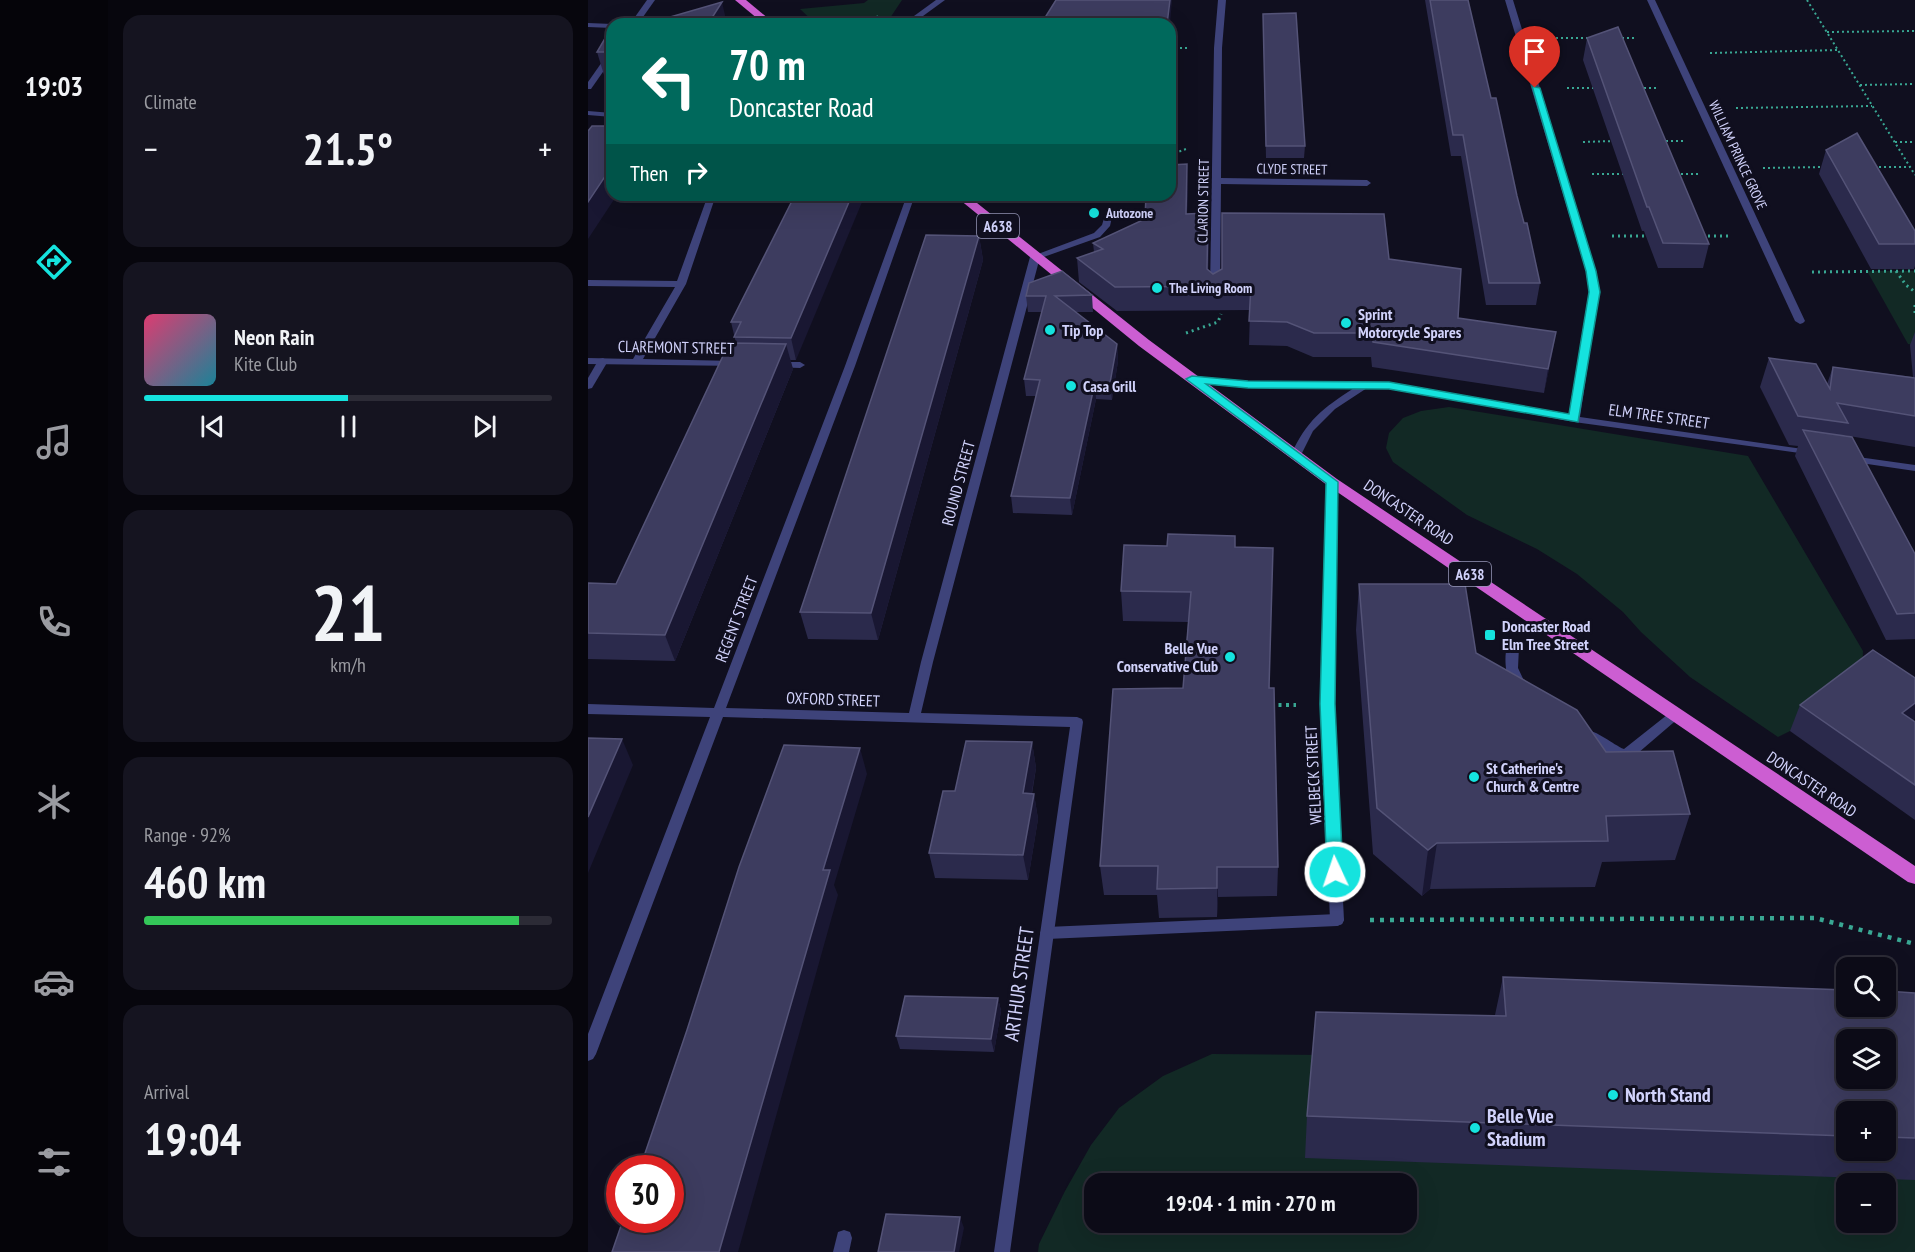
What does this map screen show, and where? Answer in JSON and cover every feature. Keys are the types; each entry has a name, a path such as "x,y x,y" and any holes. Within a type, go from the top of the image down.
{"highway":[{"path":"740,0 762,18"},
{"name":"DONCASTER ROAD","path":"967,201 1143,343 1332,482 1915,876"}],"street":[{"path":"638,18 651,0"},
{"path":"918,18 941,0"},
{"name":"CLARION STREET","path":"1215,293 1218,48 1222,0"},
{"path":"1509,0 1581,237 1594,292 1574,419"},
{"name":"WILLIAM PRINCE GROVE","path":"1651,0 1800,321"},
{"path":"588,25 606,26"},
{"path":"588,87 606,62"},
{"path":"588,113 606,114"},
{"name":"CLYDE STREET","path":"1217,181 1367,183"},
{"path":"637,361 681,284 710,201"},
{"name":"REGENT STREET","path":"588,1054 850,366 909,201"},
{"path":"1035,257 1097,235 1106,226 1108,216"},
{"name":"ROUND STREET","path":"914,718 1035,257"},
{"path":"588,283 681,284"},
{"name":"CLAREMONT STREET","path":"588,361 742,364"},
{"path":"588,386 603,361"},
{"path":"765,364 800,365"},
{"name":"ELM TREE STREET","path":"1192,379 1248,384 1365,385 1407,388 1574,419 1816,454"},
{"path":"1296,455 1306,430 1325,411 1365,385"},
{"path":"1840,457 1913,468 1915,482"},
{"name":"WELBECK STREET","path":"1332,482 1327,704 1337,920"},
{"path":"1514,647 1509,658 1514,679 1529,697"},
{"name":"OXFORD STREET","path":"588,710 1077,722"},
{"path":"1580,728 1608,748 1626,754 1676,714"},
{"name":"ARTHUR STREET","path":"1002,1252 1077,722"},
{"path":"1047,933 1337,920"}],"path":[{"path":"1807,0 1915,175"},
{"path":"872,18 889,14"},
{"path":"1827,32 1915,32"},
{"path":"1520,38 1600,38"},
{"path":"1612,38 1669,38"},
{"path":"1676,53 1838,50"},
{"path":"1860,85 1915,84"},
{"path":"1535,88 1603,88"},
{"path":"1636,88 1692,88"},
{"path":"1702,108 1872,106"},
{"path":"1658,141 1717,140"},
{"path":"1552,142 1623,141"},
{"path":"1895,142 1915,142"},
{"path":"1675,174 1831,167"},
{"path":"1865,167 1910,167"},
{"path":"1562,174 1630,174"},
{"path":"1581,237 1660,236"},
{"path":"1694,236 1761,236"},
{"path":"1896,271 1906,285 1915,292"},
{"path":"1778,272 1915,271"},
{"path":"1143,343 1183,334 1218,322 1222,316 1215,293"},
{"path":"1915,305 1915,313"},
{"path":"1268,705 1327,704"},
{"path":"1337,920 1815,918 1915,944"}],"green space":[{"path":"868,0 902,0 890,18 810,18 800,9 864,3"},
{"path":"1867,271 1915,271 1915,345 1908,344"},
{"path":"1449,407 1748,456 1863,651 1862,676 1790,731 1778,737 1690,677 1641,632 1623,612 1577,574 1537,549 1467,515 1393,462 1386,448 1389,433 1403,418 1421,411"},
{"name":"Belle Vue Stadium","path":"1456,1020 1836,1034 1836,1089 1896,1089 1896,1036 1915,1037 1915,1252 1038,1252 1039,1244 1065,1191 1091,1145 1119,1108 1163,1076 1212,1054 1435,1056"}],"building":[{"path":"1056,0 1170,0 1168,18 1045,18"},
{"path":"1430,0 1468,0 1491,98 1496,98 1517,196 1524,223 1527,223 1540,283 1489,283 1463,135 1453,135"},
{"path":"722,2 712,18 667,18"},
{"path":"1296,13 1305,146 1266,146 1263,14"},
{"path":"1618,27 1709,244 1663,243 1649,207 1647,207 1587,38"},
{"path":"606,37 606,52 597,52"},
{"path":"592,126 606,126 606,175 588,202 588,131"},
{"path":"1857,133 1915,231 1915,244 1879,244 1826,150"},
{"path":"1187,164 1186,214 1208,213 1207,269 1213,274 1222,269 1222,213 1384,214 1389,259 1461,269 1458,318 1556,332 1548,369 1373,342 1372,333 1314,333 1287,322 1249,321 1251,286 1115,287 1077,258 1103,249 1093,243 1145,219 1146,201 1176,201 1176,165"},
{"path":"792,201 849,201 791,338 734,337 741,322 731,322"},
{"path":"926,235 979,236 871,613 800,612"},
{"path":"1062,271 1092,295 1055,296 1117,344 1110,383 1095,382 1070,498 1011,496 1040,380 1024,379 1046,296 1026,296 1029,283"},
{"path":"729,343 786,344 665,635 588,633 588,583 616,584"},
{"path":"1769,358 1816,364 1830,389 1833,367 1915,378 1915,416 1837,403 1848,423 1798,416"},
{"path":"1803,430 1852,437 1915,554 1915,613 1897,614"},
{"path":"1168,534 1235,536 1235,547 1273,548 1269,688 1274,688 1278,867 1217,867 1217,888 1157,889 1158,866 1100,866 1113,689 1183,688 1191,592 1121,591 1124,545 1167,546"},
{"name":"St Catherine's Church & Centre","path":"1359,584 1465,584 1476,653 1577,710 1606,752 1673,751 1690,814 1606,816 1608,841 1437,843 1428,850 1377,808"},
{"path":"1873,650 1915,678 1915,703 1902,713 1915,722 1915,785 1800,705"},
{"path":"588,738 622,739 588,817"},
{"path":"966,741 1032,742 1023,793 1034,794 1023,855 929,853 943,791 955,791"},
{"path":"784,745 860,748 823,870 830,870 719,1252 612,1252 619,1233 684,1233 684,1155 644,1155 739,867"},
{"name":"North Stand","path":"1503,977 1836,990 1836,1017 1896,1017 1896,992 1915,993 1915,1138 1896,1137 1896,1101 1836,1101 1836,1136 1307,1116 1316,1012 1506,1016"},
{"path":"905,996 998,998 991,1039 896,1036"},
{"path":"886,1214 960,1217 954,1252 878,1252"}],"place":[{"name":"Autozone","path":"1094,213"},
{"name":"The Living Room","path":"1157,288"},
{"name":"Sprint Motorcycle Spares","path":"1346,323"},
{"name":"Tip Top","path":"1050,330"},
{"name":"Casa Grill","path":"1071,386"},
{"name":"Doncaster Road Elm Tree Street","path":"1490,635"},
{"name":"Belle Vue Conservative Club","path":"1230,657"},
{"name":"St Catherine's Church & Centre","path":"1474,777"},
{"name":"North Stand","path":"1613,1095"},
{"name":"Belle Vue Stadium","path":"1475,1128"}],"route":[{"path":"1335,872 1327,704 1332,482 1192,379 1248,384 1389,385 1574,419 1594,292 1591,271 1535,88"}]}
